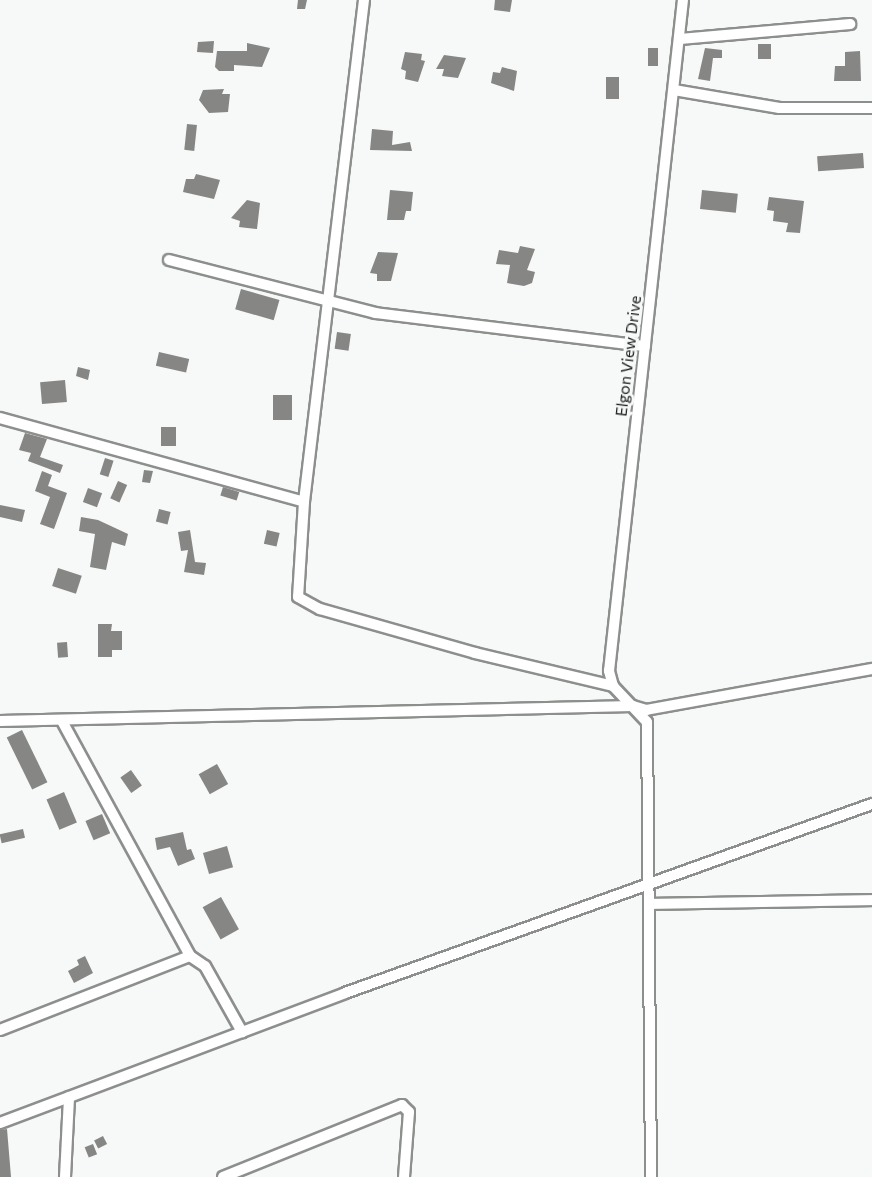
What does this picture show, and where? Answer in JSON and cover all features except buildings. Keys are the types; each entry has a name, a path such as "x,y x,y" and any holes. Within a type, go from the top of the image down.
{"street":[{"path":"364,0 304,502 298,597 306,603 475,653 613,686 647,722 651,883 651,1177"},
{"name":"Elgon View Drive","path":"613,686 610,660 683,0"},
{"path":"680,39 850,24"},
{"path":"674,90 779,108 872,108"},
{"path":"169,260 328,303 423,321 645,346"},
{"path":"0,418 304,502"},
{"path":"0,721 633,706 646,710 872,669"},
{"path":"62,721 190,956 205,966 242,1032"},
{"path":"0,1123 242,1032 872,804"},
{"path":"651,904 872,900"},
{"path":"0,1030 190,956"},
{"path":"65,1177 69,1097"},
{"path":"223,1177 397,1105 406,1106 409,1113 402,1176"}]}
